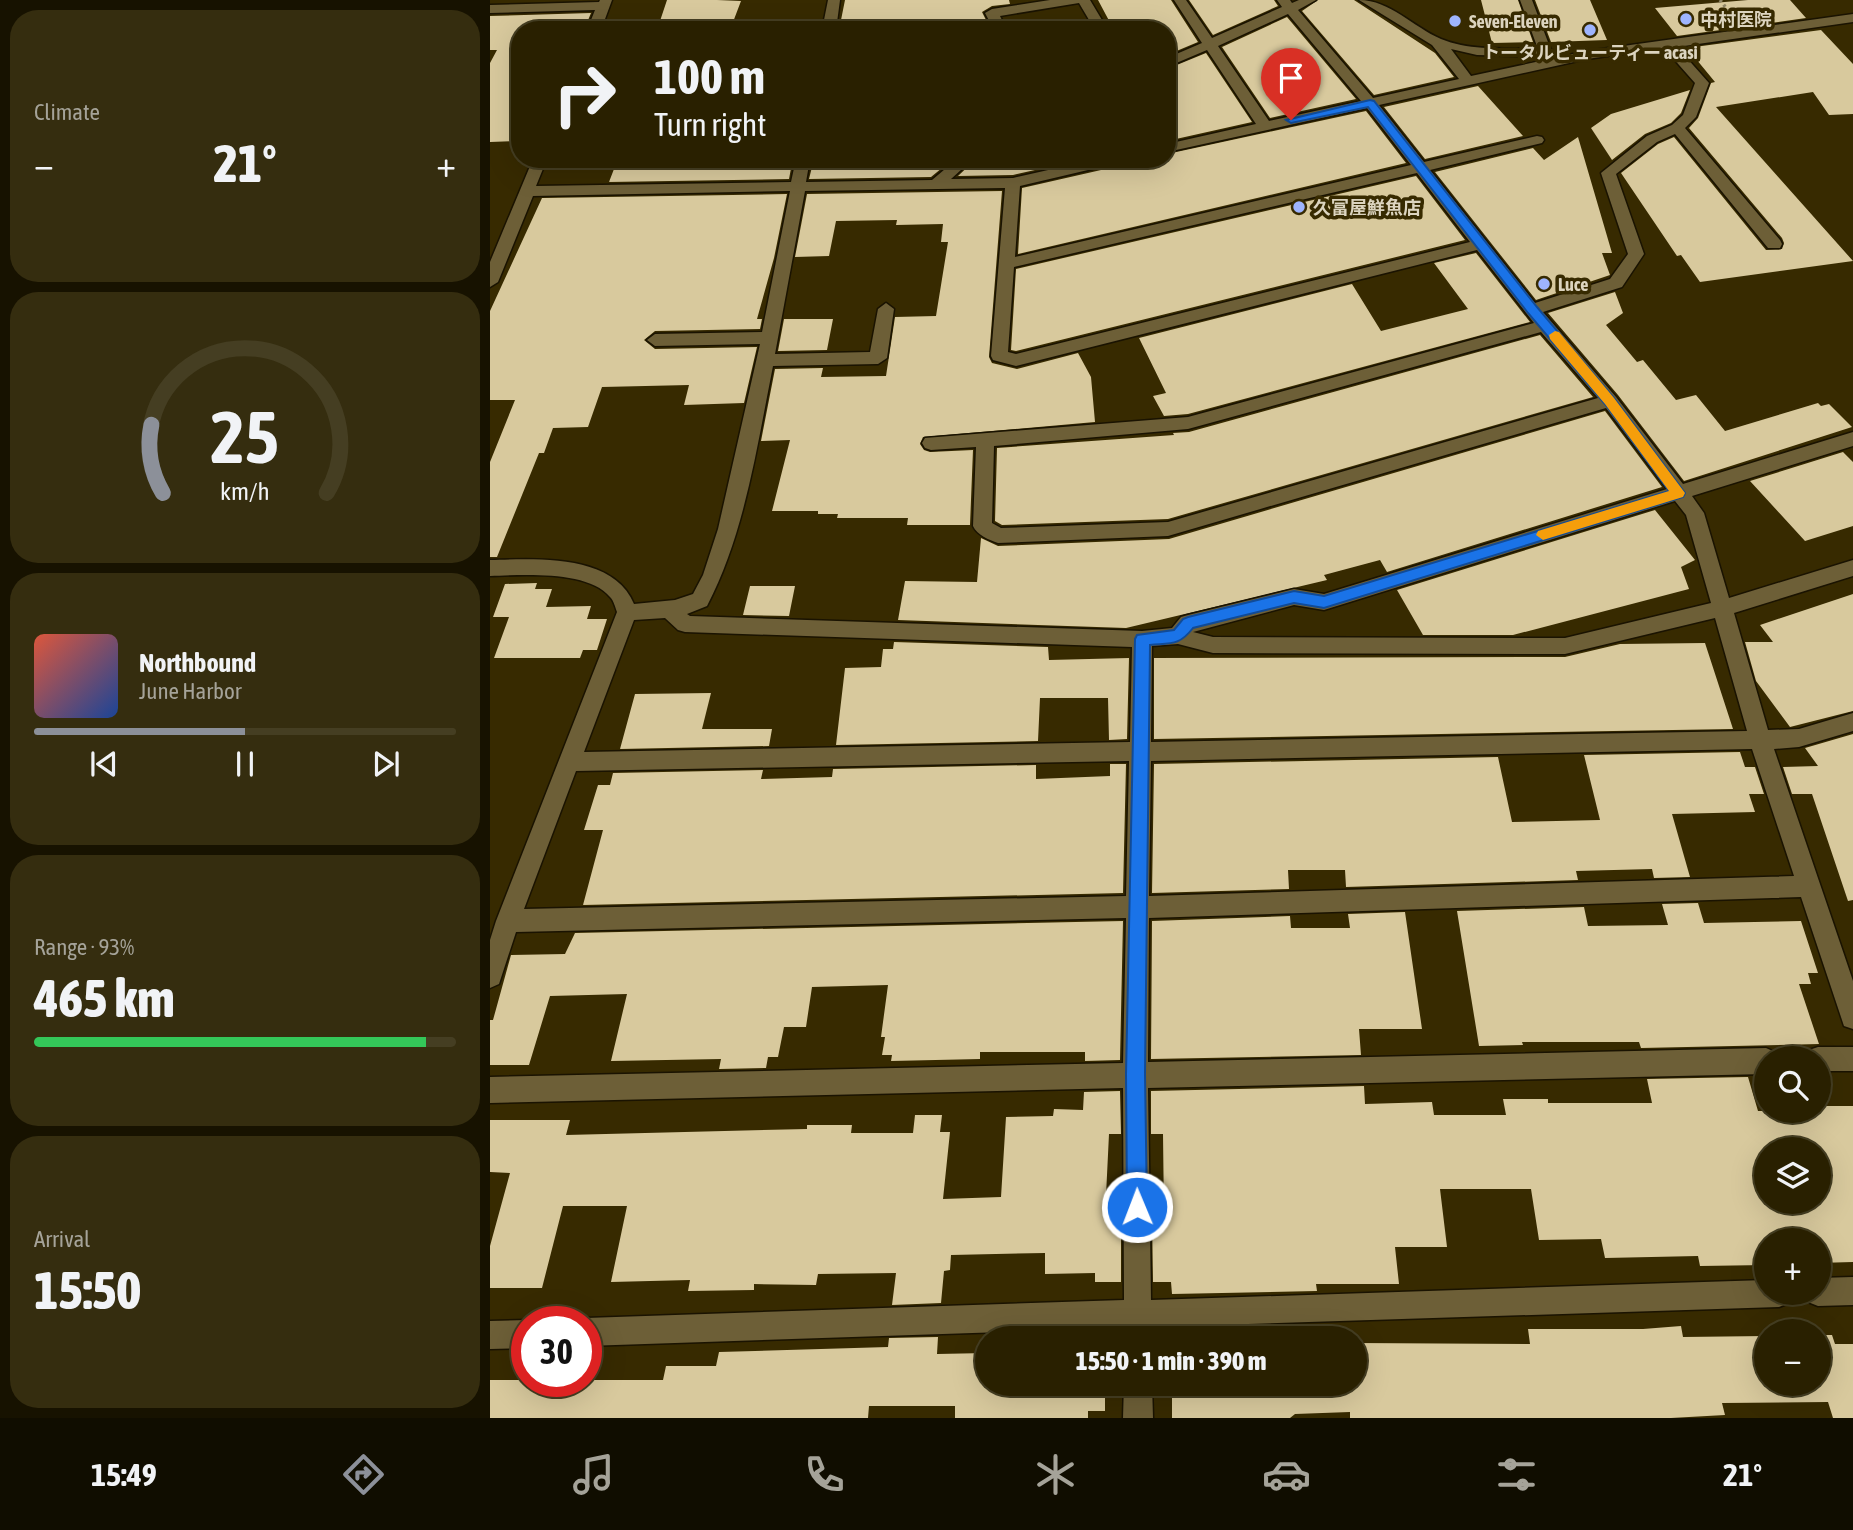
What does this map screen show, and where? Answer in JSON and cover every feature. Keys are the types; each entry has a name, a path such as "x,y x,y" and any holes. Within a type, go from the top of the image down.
{"street":[{"path":"830,21 834,0"},
{"path":"996,21 992,13 1075,0"},
{"path":"1084,0 1096,21"},
{"path":"1180,0 1212,43 1265,126"},
{"path":"1176,59 1286,5 1310,0"},
{"path":"1365,0 1437,42 1477,51 1587,55"},
{"path":"1526,0 1546,54"},
{"path":"490,9 605,3 598,21"},
{"path":"1286,5 1370,103 1532,310 1609,401 1695,513 1760,740 1853,1017"},
{"path":"1176,145 1587,55 1853,18"},
{"path":"1437,42 1468,82"},
{"path":"1532,310 1616,283 1636,254 1608,173 1652,139 1677,128 1689,117 1702,83 1666,43"},
{"path":"1677,128 1774,244"},
{"path":"1007,264 1537,140"},
{"path":"490,282 536,168"},
{"path":"626,612 669,609 699,601 711,584 739,482 801,168"},
{"path":"936,184 955,168"},
{"path":"527,191 1013,183 1057,168"},
{"path":"1013,183 999,356 1016,360 1482,244"},
{"path":"764,360 878,358 886,309"},
{"path":"931,443 1188,423 1546,325"},
{"path":"656,341 768,338"},
{"path":"985,440 982,526 998,536 1168,529 1609,401"},
{"path":"1178,636 1188,623 1294,597 1324,602 1853,439"},
{"path":"490,568 541,567 596,578 619,593 626,612 508,921 490,976"},
{"path":"669,609 685,624 1142,639 1178,636 1213,645 1565,646 1721,609 1853,568"},
{"path":"1142,639 1135,1074 1138,1326 1754,1294"},
{"path":"569,762 1760,740 1799,738 1853,722"},
{"path":"508,921 1138,907 1809,886"},
{"path":"1831,1059 1853,1059"},
{"path":"490,1090 1754,1060"},
{"path":"1831,1292 1853,1291"},
{"path":"602,1332 975,1328"},
{"path":"490,1335 511,1334"},
{"path":"1138,1396 1138,1418"}],"building":[{"path":"667,0 741,1 733,21 660,21"},
{"path":"845,0 1009,0 1010,4 992,6 982,12 986,21 841,21"},
{"path":"1098,0 1171,0 1198,42 1176,51 1176,21 1109,21"},
{"path":"1189,0 1274,0 1278,6 1213,35"},
{"path":"1318,0 1354,0 1435,53 1454,77 1374,95 1302,11"},
{"path":"1481,0 1518,0 1533,42 1492,43"},
{"path":"1535,0 1590,0 1607,40 1551,42"},
{"path":"1748,0 1790,0 1806,18 1677,36 1655,8"},
{"path":"591,13 588,21 511,21 511,141 490,142 490,63 497,50 490,50 490,16"},
{"path":"1287,17 1356,99 1270,118 1222,47"},
{"path":"1821,30 1853,64 1853,114 1829,115 1813,92 1716,107 1853,261 1700,282 1681,255 1677,256 1621,173 1658,144 1674,137 1766,250 1782,249 1782,238 1689,128 1698,118 1711,83 1715,82 1687,48"},
{"path":"1206,53 1252,122 1176,139 1176,65"},
{"path":"1478,86 1523,136 1425,159 1384,107"},
{"path":"1690,90 1681,113 1671,123 1645,134 1612,160 1591,128 1611,114"},
{"path":"1366,111 1406,163 1018,254 1022,188 1110,168 1176,168 1176,152"},
{"path":"1578,137 1612,253 1602,253 1610,275 1536,300 1435,172 1533,148 1544,160"},
{"path":"791,168 789,179 609,182 614,169"},
{"path":"812,168 942,168 931,177 809,179"},
{"path":"966,168 1044,168 1013,175 958,176"},
{"path":"1416,176 1465,240 1016,351 1011,350 1016,269"},
{"path":"1002,191 989,357 992,363 1017,369 1078,353 1091,377 1095,422 923,437 920,444 924,450 930,452 973,450 970,525 907,525 908,518 837,518 838,514 818,514 818,511 772,511 790,440 761,441 775,369 823,368 821,377 886,376 895,317 936,316 948,242 941,242 943,224 896,225 897,220 836,221 829,256 795,257 807,194"},
{"path":"787,194 774,258 757,319 762,319 760,329 655,331 644,340 655,349 757,347 744,403 684,405 689,385 602,387 588,427 553,428 544,453 539,453 497,557 490,557 490,462 515,400 490,400 490,311 542,198"},
{"path":"1476,253 1530,322 1188,414 1164,416 1153,396 1166,393 1139,338 1352,284 1381,331 1468,309 1434,263"},
{"path":"1615,292 1623,313 1606,325 1637,362 1643,360 1676,400 1696,395 1725,431 1818,403 1821,406 1829,404 1852,427 1684,481 1618,395 1548,313"},
{"path":"784,319 833,319 827,350 778,351"},
{"path":"1540,335 1593,397 1168,519 1002,525 995,521 997,448 1189,432"},
{"path":"1605,411 1662,487 1387,572 1380,560 1324,575 1327,580 1126,628 898,620 905,581 977,582 981,538 998,546 1169,539"},
{"path":"1843,452 1853,462 1853,526 1805,541 1750,481"},
{"path":"1655,510 1695,560 1681,567 1689,589 1513,635 1423,635 1397,590"},
{"path":"537,583 535,589 552,589 546,607 591,606 587,619 607,619 597,650 583,650 580,658 494,658 509,617 493,617 505,584"},
{"path":"750,586 795,586 789,616 743,615"},
{"path":"1853,594 1853,711 1790,727 1756,681 1745,642 1773,642 1760,625"},
{"path":"894,642 1048,647 1049,660 1129,658 1127,739 1109,740 1108,698 1040,698 1038,741 836,745 845,668 881,667 883,649 893,649"},
{"path":"1705,643 1733,729 1154,739 1154,658 1565,657 1620,644"},
{"path":"711,693 702,729 772,729 769,746 620,749 635,694"},
{"path":"1853,734 1853,900 1848,901 1812,794 1792,794 1783,767 1818,766 1805,748"},
{"path":"1740,752 1745,767 1755,767 1764,794 1749,794 1755,812 1672,814 1690,877 1654,878 1652,869 1576,871 1578,880 1346,887 1345,870 1288,870 1289,889 1152,893 1154,764 1498,757 1512,822 1600,820 1584,755"},
{"path":"1110,764 1126,764 1123,893 583,905 603,830 584,830 598,785 610,785 613,773 763,770 761,779 832,777 833,769 1036,765 1036,779 1110,776"},
{"path":"1698,903 1704,923 1801,921 1818,973 1808,973 1811,984 1799,984 1819,1044 1641,1048 1639,1042 1522,1042 1523,1045 1479,1046 1457,911 1584,907 1588,926 1668,925 1662,904"},
{"path":"1405,912 1422,1029 1359,1029 1361,1055 1151,1059 1152,921 1290,916 1291,928 1350,928 1348,914"},
{"path":"1123,921 1120,1060 1085,1061 1085,1052 980,1052 980,1059 891,1061 892,1055 882,1055 885,1037 881,1037 888,985 812,987 806,1027 784,1027 778,1057 768,1057 766,1068 719,1069 721,1059 611,1061 627,994 550,996 529,1065 490,1065 490,1020 493,1020 511,955 565,954 575,933"},
{"path":"1748,1077 1754,1097 1754,1123 1831,1123 1831,1106 1853,1106 1853,1262 1831,1263 1831,1228 1754,1228 1754,1265 1700,1266 1698,1256 1605,1258 1601,1239 1539,1240 1531,1189 1440,1189 1447,1247 1395,1247 1399,1284 1316,1284 1317,1291 1172,1294 1171,1282 1153,1282 1152,1216 1164,1216 1163,1134 1151,1134 1151,1091 1364,1086 1365,1104 1432,1102 1434,1115 1506,1115 1503,1099 1548,1099 1548,1103 1652,1103 1647,1079"},
{"path":"1120,1091 1121,1134 1109,1134 1105,1216 1121,1216 1121,1282 1095,1282 1095,1273 1045,1274 1045,1253 951,1255 950,1270 944,1271 941,1303 892,1305 896,1273 818,1274 816,1285 754,1284 754,1290 688,1291 690,1280 611,1282 627,1206 563,1206 542,1288 490,1288 490,1246 510,1173 490,1172 490,1120 570,1120 566,1135 807,1129 807,1125 852,1125 851,1133 913,1133 915,1115 942,1115 940,1132 950,1132 943,1199 1001,1197 1006,1117 1053,1116 1054,1109 1083,1110 1084,1092"},
{"path":"1681,1326 1683,1337 1754,1336 1754,1396 1831,1396 1832,1335 1835,1344 1853,1344 1853,1418 1833,1418 1828,1402 1722,1403 1725,1415 1671,1418 1350,1418 1350,1412 1295,1414 1290,1418 1172,1418 1172,1396 1367,1396 1367,1343 1530,1344 1528,1329 1643,1329"},
{"path":"938,1337 937,1354 975,1353 975,1396 1105,1396 1105,1411 1088,1411 1088,1418 955,1418 955,1406 869,1406 868,1418 490,1418 490,1380 511,1380 511,1397 602,1397 602,1380 663,1380 666,1366 716,1366 719,1352 888,1347 889,1338"}],"slow traffic":[{"path":"1543,535 1678,493 1555,335"}],"place":[{"name":"中村医院","path":"1686,19"},
{"name":"Seven-Eleven","path":"1455,21"},
{"name":"トータルビューティー acasi","path":"1590,30"},
{"name":"久富屋鮮魚店","path":"1299,207"},
{"name":"Luce","path":"1544,284"}],"route":[{"path":"1137,1207 1135,1074 1142,639 1178,636 1188,623 1294,597 1324,602 1678,493 1609,401 1532,310 1370,103 1291,120"}]}
